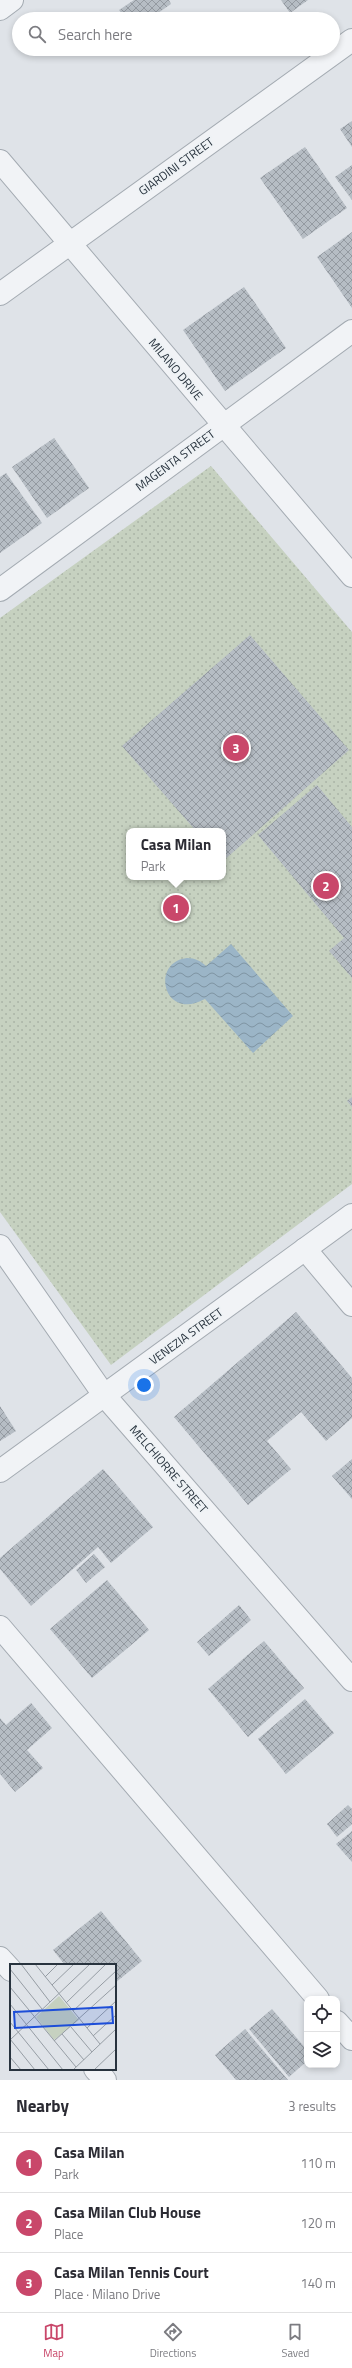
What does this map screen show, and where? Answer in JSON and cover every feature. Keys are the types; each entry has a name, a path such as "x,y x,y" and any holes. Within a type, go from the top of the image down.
{"street":[{"path":"0,9 12,0"},
{"name":"GIARDINI STREET","path":"340,49 352,40"},
{"name":"GIARDINI STREET","path":"0,294 330,56"},
{"name":"MILANO DRIVE","path":"0,161 352,576"},
{"name":"MAGENTA STREET","path":"0,590 223,424 352,331"},
{"name":"VENEZIA STREET","path":"0,1471 352,1215"},
{"name":"MELCHIORRE STREET","path":"0,1246 104,1395 352,1680"},
{"path":"305,1249 352,1305"},
{"path":"0,1627 315,1996"},
{"path":"0,1958 10,1969"},
{"path":"340,2025 352,2039"},
{"path":"96,2070 105,2080"}],"green space":[{"path":"211,466 352,632 352,1184 111,1365 0,1212 0,618"}],"water":[{"path":"231,944 293,1016 253,1053 205,999 191,1004 179,1003 171,997 166,989 165,979 168,969 175,962 190,958 198,960 206,966"}],"building":[{"path":"134,0 169,0 171,4 159,12 121,12 119,10"},
{"path":"281,0 308,0 291,12 289,12"},
{"path":"352,121 352,147 340,129"},
{"path":"305,147 347,208 303,239 260,178"},
{"path":"352,165 352,200 335,177"},
{"path":"352,232 352,308 317,257"},
{"path":"244,287 286,348 225,391 183,330"},
{"path":"54,438 89,488 47,518 12,467"},
{"path":"6,473 42,523 0,553 0,477"},
{"path":"250,635 349,750 226,858 226,828 193,828 122,746"},
{"path":"317,785 352,827 352,978 329,951 344,938 258,835"},
{"path":"352,1097 352,1107 347,1101"},
{"path":"296,1312 352,1378 352,1418 326,1441 301,1412 267,1441 291,1469 248,1505 174,1417"},
{"path":"0,1406 16,1431 0,1441"},
{"path":"352,1459 352,1499 332,1476"},
{"path":"103,1469 153,1527 111,1563 98,1547 31,1606 0,1569 0,1558"},
{"path":"94,1554 105,1567 86,1583 76,1570"},
{"path":"107,1580 149,1630 92,1678 50,1629"},
{"path":"239,1605 251,1620 209,1656 197,1642"},
{"path":"264,1641 304,1688 248,1737 208,1689"},
{"path":"305,1699 334,1733 286,1774 258,1739"},
{"path":"31,1703 52,1728 27,1750 43,1768 15,1792 0,1774 0,1718 6,1725"},
{"path":"348,1805 352,1809 352,1824 337,1837 327,1824"},
{"path":"352,1831 352,1862 336,1844"},
{"path":"101,1911 142,1961 116,1982 116,1964 64,1964 53,1950"},
{"path":"272,2009 304,2046 304,2064 289,2077 249,2029"},
{"path":"245,2029 288,2080 236,2080 215,2055"}],"place":[{"name":"Casa Milan Tennis Court","path":"236,748"},
{"name":"Casa Milan Club House","path":"326,886"},
{"name":"Casa Milan","path":"176,908"}]}
